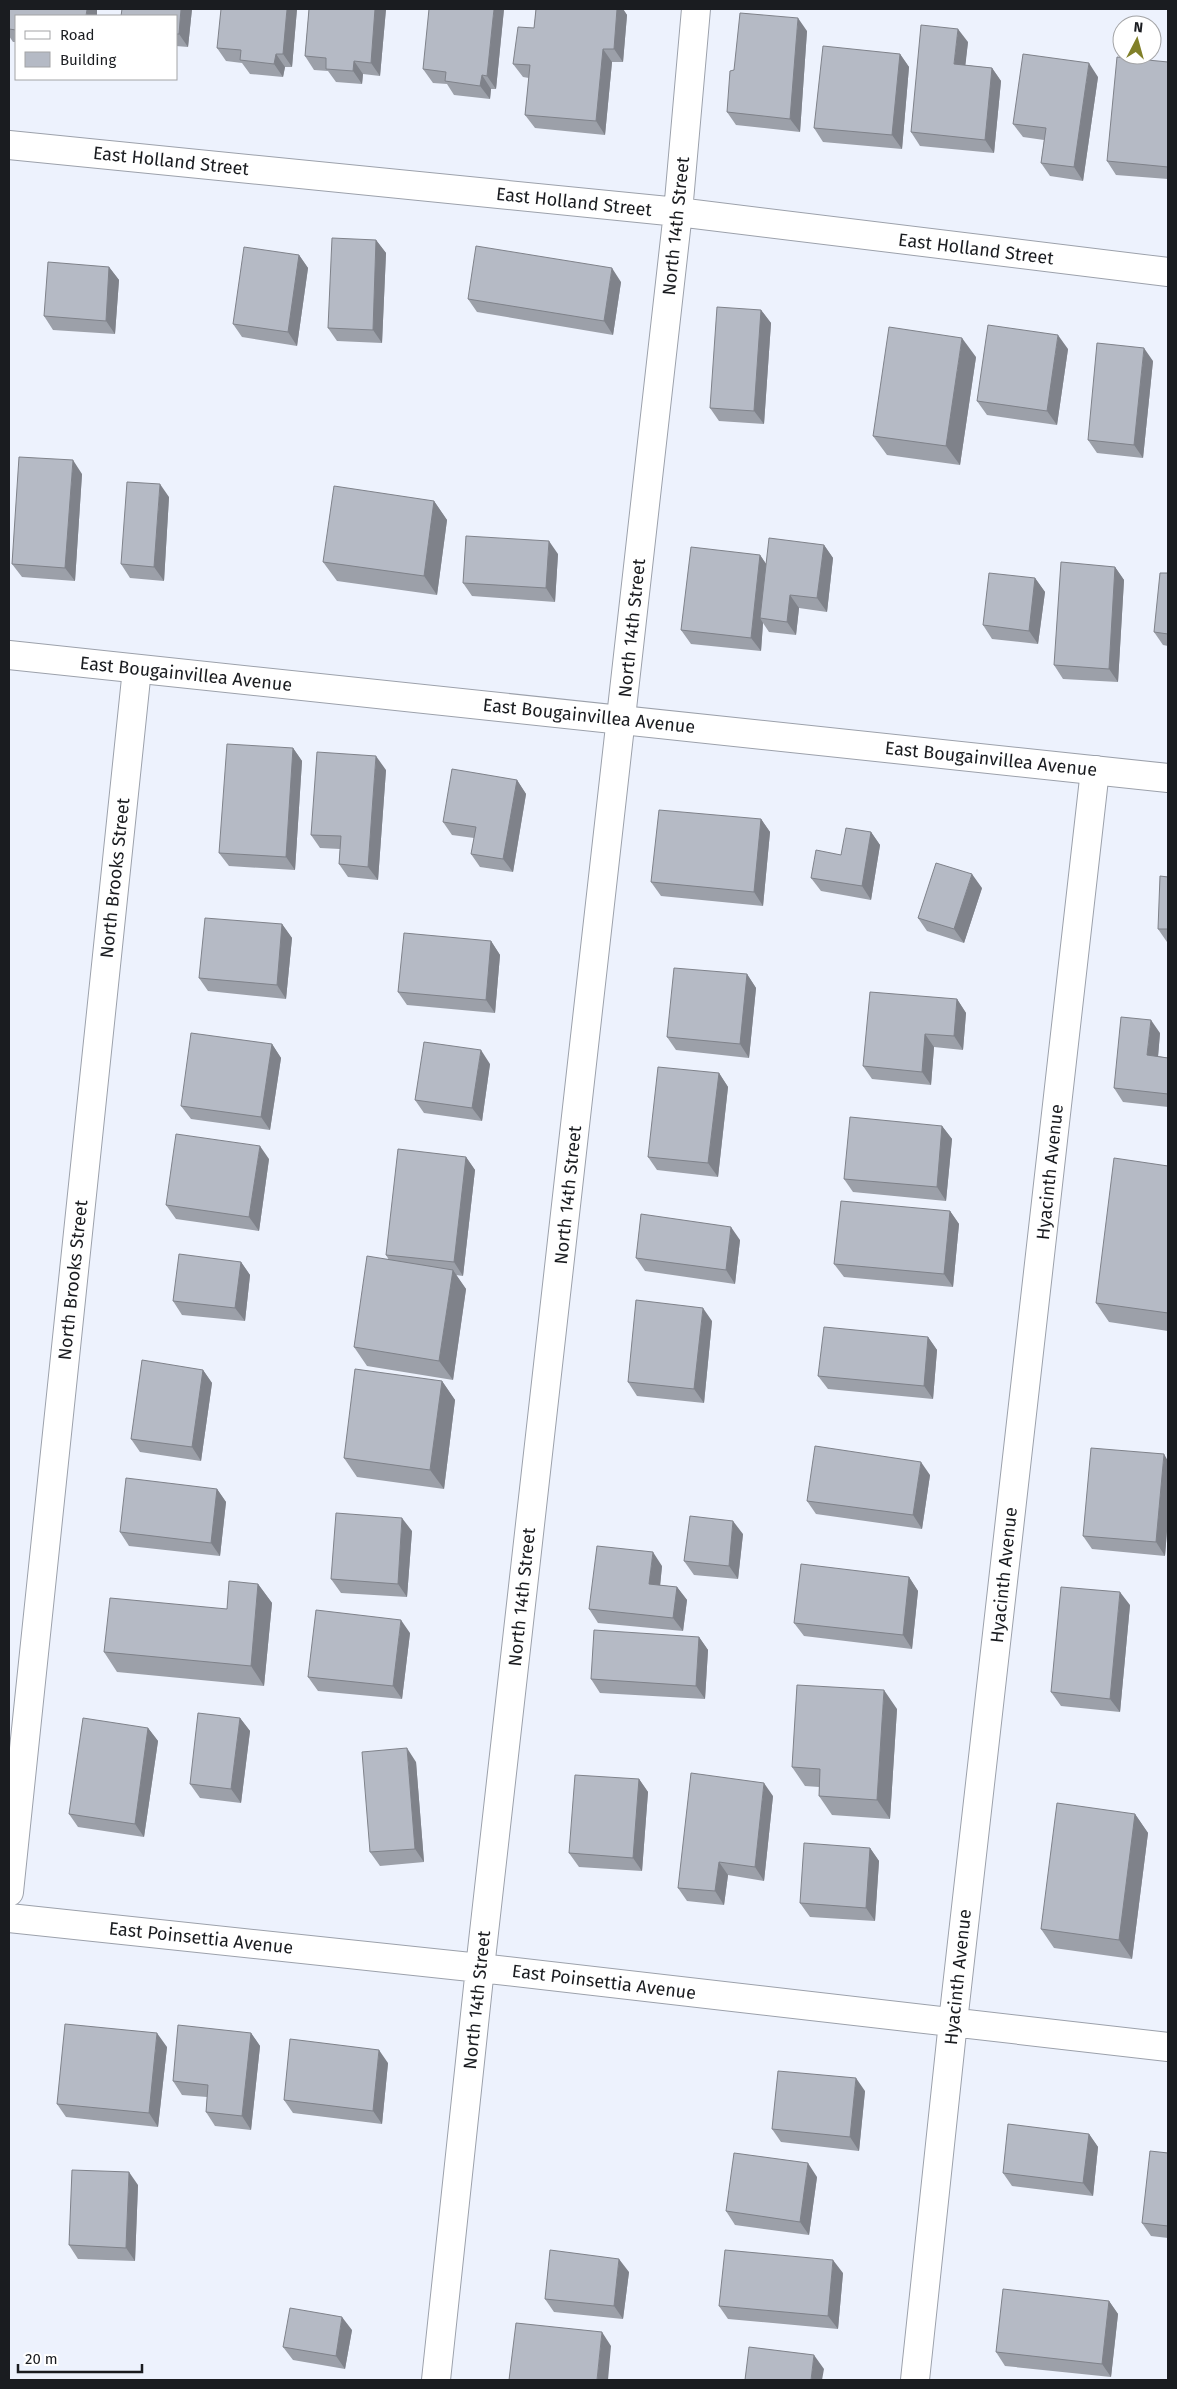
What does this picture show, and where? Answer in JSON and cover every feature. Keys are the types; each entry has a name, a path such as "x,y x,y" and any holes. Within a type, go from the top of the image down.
{"street":[{"name":"North 14th Street","path":"436,2380 480,1968 678,212 696,9"},
{"name":"East Holland Street","path":"9,145 678,212 1168,272"},
{"name":"East Bougainvillea Avenue","path":"9,655 1168,778"},
{"name":"North Brooks Street","path":"9,1892 137,669"},
{"name":"Hyacinth Avenue","path":"915,2380 953,2022 1095,770"},
{"name":"East Poinsettia Avenue","path":"9,1918 480,1968 1168,2047"}],"building":[{"path":"9,9 87,9 86,15 15,15 15,30 9,29"},
{"path":"122,9 181,9 179,34 178,15 121,15"},
{"path":"221,9 287,9 283,54 276,54 274,64 240,60 241,50 217,48"},
{"path":"309,9 375,9 371,63 354,61 353,71 326,69 326,58 305,56"},
{"path":"429,9 494,9 487,76 482,75 480,86 445,81 446,72 423,69"},
{"path":"536,9 617,9 614,49 603,49 596,121 525,115 530,65 513,64 518,27 534,28"},
{"path":"740,13 798,18 790,119 727,112 730,71 734,70"},
{"path":"921,25 958,29 954,64 992,68 985,140 911,132"},
{"path":"823,46 900,54 892,135 814,128"},
{"path":"1023,54 1089,63 1074,167 1041,163 1046,128 1013,124"},
{"path":"1162,61 1168,62 1168,167 1107,161 1116,65 1162,65"},
{"path":"332,238 376,240 373,330 328,328"},
{"path":"476,246 612,268 604,321 468,299"},
{"path":"244,247 299,255 288,332 233,324"},
{"path":"48,262 109,267 106,321 44,316"},
{"path":"717,307 761,310 754,411 710,408"},
{"path":"988,325 1058,335 1047,411 977,401"},
{"path":"889,327 962,338 946,446 873,436"},
{"path":"1097,343 1144,348 1134,445 1088,440"},
{"path":"19,457 73,460 65,568 12,564"},
{"path":"127,482 160,484 154,567 121,564"},
{"path":"334,486 434,501 424,576 323,562"},
{"path":"466,536 549,541 546,588 463,583"},
{"path":"769,538 824,545 817,598 790,595 787,622 760,618"},
{"path":"691,547 760,555 751,638 681,630"},
{"path":"1061,562 1115,567 1109,669 1054,665"},
{"path":"989,573 1035,578 1029,631 983,625"},
{"path":"1160,573 1168,573 1168,634 1154,632"},
{"path":"227,744 293,748 286,857 219,853"},
{"path":"317,752 376,756 368,867 339,864 341,836 311,835"},
{"path":"452,769 517,780 503,859 471,854 476,827 443,822"},
{"path":"659,810 761,819 754,892 651,882"},
{"path":"846,828 871,832 862,886 811,878 816,850 841,855"},
{"path":"936,863 972,874 954,929 918,918"},
{"path":"1160,876 1168,877 1168,929 1158,929"},
{"path":"205,918 282,924 277,985 199,978"},
{"path":"404,933 491,941 486,1000 398,992"},
{"path":"674,968 747,974 740,1044 667,1037"},
{"path":"870,992 957,999 954,1036 925,1034 922,1072 863,1066"},
{"path":"1121,1017 1151,1020 1147,1055 1168,1058 1168,1094 1114,1088"},
{"path":"191,1033 272,1044 261,1117 181,1106"},
{"path":"424,1042 481,1050 472,1108 415,1100"},
{"path":"658,1067 719,1073 708,1163 648,1157"},
{"path":"850,1117 942,1126 937,1187 844,1179"},
{"path":"176,1134 260,1146 249,1217 166,1205"},
{"path":"398,1149 466,1157 454,1262 386,1255"},
{"path":"1114,1158 1168,1166 1168,1313 1096,1303"},
{"path":"841,1201 950,1211 944,1274 834,1264"},
{"path":"641,1214 731,1227 726,1270 636,1258"},
{"path":"179,1254 241,1262 235,1308 173,1301"},
{"path":"367,1256 453,1270 439,1361 354,1347"},
{"path":"636,1300 703,1308 694,1389 628,1382"},
{"path":"824,1327 928,1337 924,1386 818,1376"},
{"path":"142,1360 203,1370 192,1447 131,1439"},
{"path":"355,1369 442,1381 430,1470 344,1458"},
{"path":"815,1446 921,1462 913,1515 807,1501"},
{"path":"1091,1448 1164,1454 1156,1542 1083,1536"},
{"path":"126,1478 217,1489 211,1543 120,1532"},
{"path":"336,1513 402,1518 398,1584 331,1579"},
{"path":"690,1516 733,1521 729,1566 684,1561"},
{"path":"597,1546 653,1552 649,1584 677,1587 673,1618 589,1609"},
{"path":"801,1564 909,1577 903,1635 794,1623"},
{"path":"229,1581 258,1584 251,1666 104,1652 110,1598 227,1609"},
{"path":"1061,1587 1120,1592 1110,1699 1051,1692"},
{"path":"316,1610 401,1620 393,1686 308,1677"},
{"path":"594,1630 699,1637 696,1686 591,1679"},
{"path":"797,1685 884,1690 877,1800 819,1796 820,1769 792,1767"},
{"path":"198,1713 240,1718 231,1789 190,1784"},
{"path":"83,1718 148,1728 135,1824 69,1814"},
{"path":"407,1748 415,1849 370,1852 362,1752"},
{"path":"691,1773 764,1783 755,1867 719,1862 715,1891 678,1888"},
{"path":"575,1775 639,1779 633,1858 569,1853"},
{"path":"1057,1803 1135,1814 1119,1940 1041,1929"},
{"path":"804,1843 870,1848 866,1908 800,1903"},
{"path":"65,2024 157,2033 149,2113 57,2104"},
{"path":"178,2025 251,2033 242,2116 206,2112 208,2085 173,2081"},
{"path":"290,2039 379,2050 373,2111 284,2100"},
{"path":"778,2071 856,2078 850,2137 772,2129"},
{"path":"1008,2124 1089,2134 1083,2183 1003,2173"},
{"path":"1150,2151 1168,2153 1168,2226 1142,2223"},
{"path":"734,2153 808,2163 800,2222 726,2211"},
{"path":"72,2170 129,2172 126,2248 69,2245"},
{"path":"550,2250 619,2259 614,2306 545,2299"},
{"path":"725,2250 833,2260 828,2316 719,2306"},
{"path":"1003,2289 1109,2301 1102,2364 996,2352"},
{"path":"290,2308 342,2317 336,2356 283,2347"},
{"path":"516,2323 602,2332 597,2380 509,2380"},
{"path":"749,2347 814,2355 811,2380 745,2380"}]}
